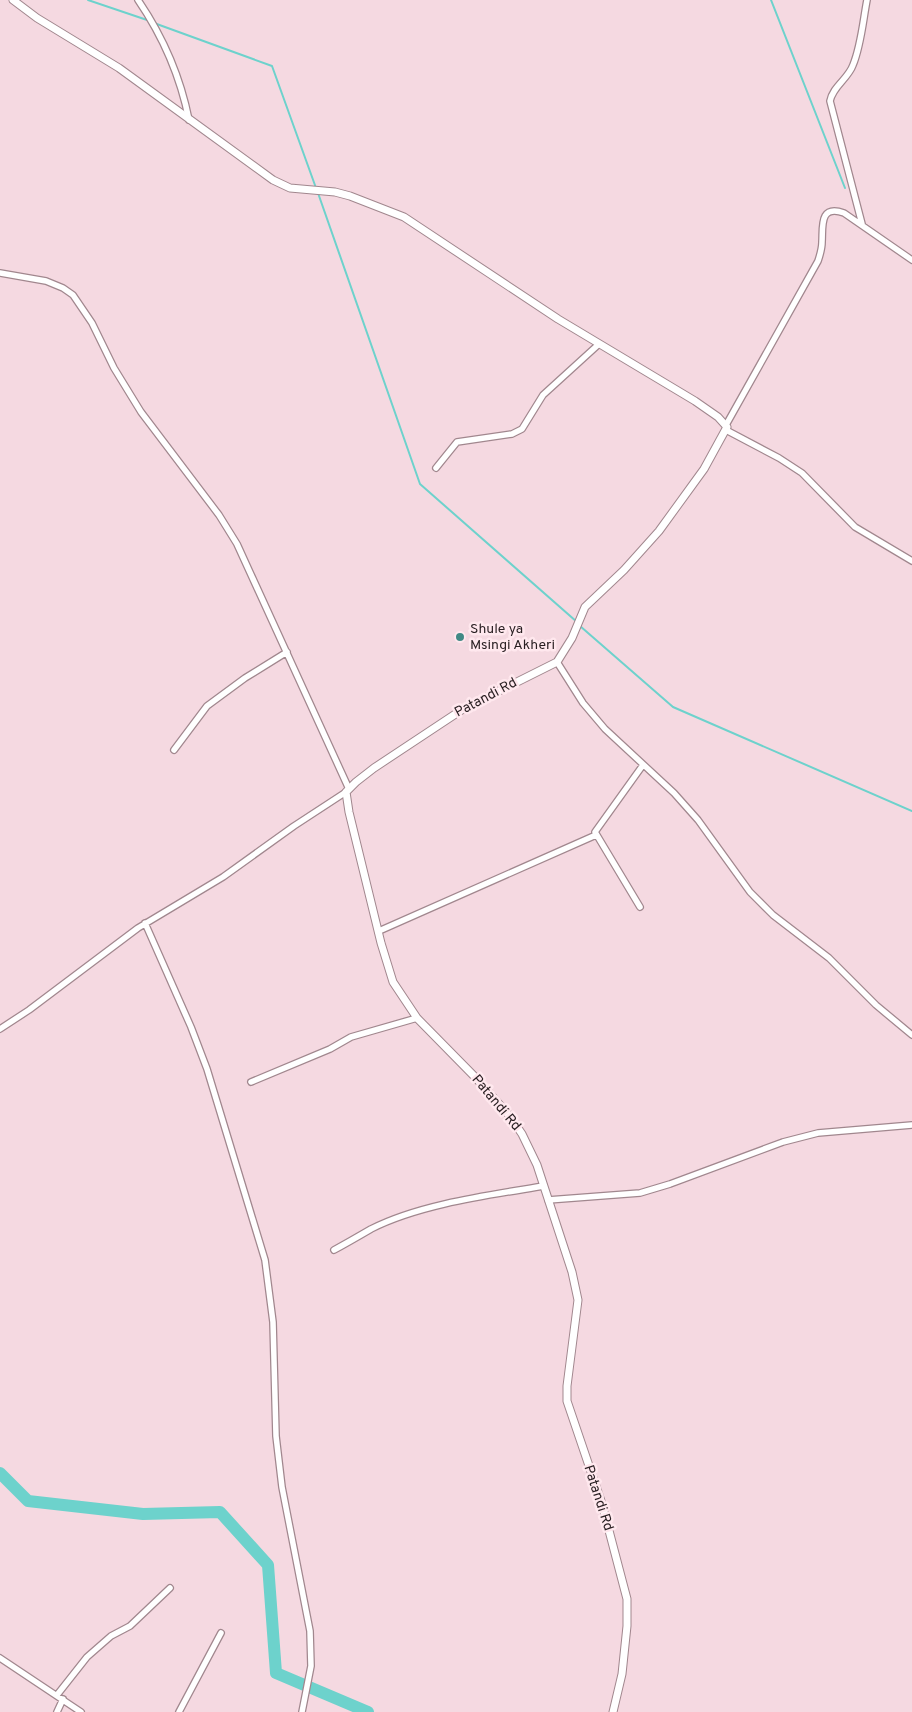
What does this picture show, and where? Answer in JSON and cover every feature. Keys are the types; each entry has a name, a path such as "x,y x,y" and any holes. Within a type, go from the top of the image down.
{"street":[{"path":"13,0 37,18 119,68 282,185 301,190 335,192 404,217 558,320 696,401 718,417 726,428 779,458 802,474 855,527 912,561"},
{"path":"138,0 154,23 172,58 182,86 189,120"},
{"path":"862,224 830,101 832,94 849,76 854,63 867,0"},
{"path":"912,260 862,224 839,211 824,217 821,222 822,248 818,261 691,488 636,558 582,611 575,632 557,662 583,703 605,729 674,793 698,820 750,892 774,915 829,958 876,1005 912,1035"},
{"path":"0,273 55,284 68,291 78,302 146,420 231,534 258,585 348,790 294,826 223,878 145,923 29,1010 0,1029"},
{"path":"436,468 457,442 512,434 522,429 543,395 599,344"},
{"path":"174,750 207,706 245,678 287,652"},
{"name":"Patandi Rd","path":"557,662 474,702 374,768 348,790 349,812 393,982 417,1018 474,1076 516,1124 533,1155 572,1272 578,1300 567,1386 567,1401 602,1504 627,1599 627,1626 622,1674 612,1712"},
{"path":"640,907 596,835 596,828 643,765"},
{"path":"379,931 596,835"},
{"path":"145,923 191,1027 207,1069 265,1260 273,1322 273,1375 277,1445 282,1487 310,1631 311,1666 302,1712"},
{"path":"251,1082 330,1049 351,1037 417,1018"},
{"path":"548,1200 640,1193 783,1142 818,1133 912,1125"},
{"path":"334,1250 373,1228 406,1216 473,1199 544,1186"},
{"path":"57,1712 60,1697 93,1651 110,1636 128,1628 170,1588"},
{"path":"179,1712 221,1633"},
{"path":"0,1658 81,1712"}],"waterway":[{"path":"88,0 150,21"},
{"path":"771,0 845,188"},
{"path":"154,23 272,66 316,188"},
{"path":"318,193 420,484 577,622"},
{"path":"580,626 673,707 912,811"},
{"path":"0,1473 28,1501 143,1514 220,1512 268,1565 276,1673 368,1712"}],"place":[{"name":"Shule ya Msingi Akheri","path":"460,637"}]}
